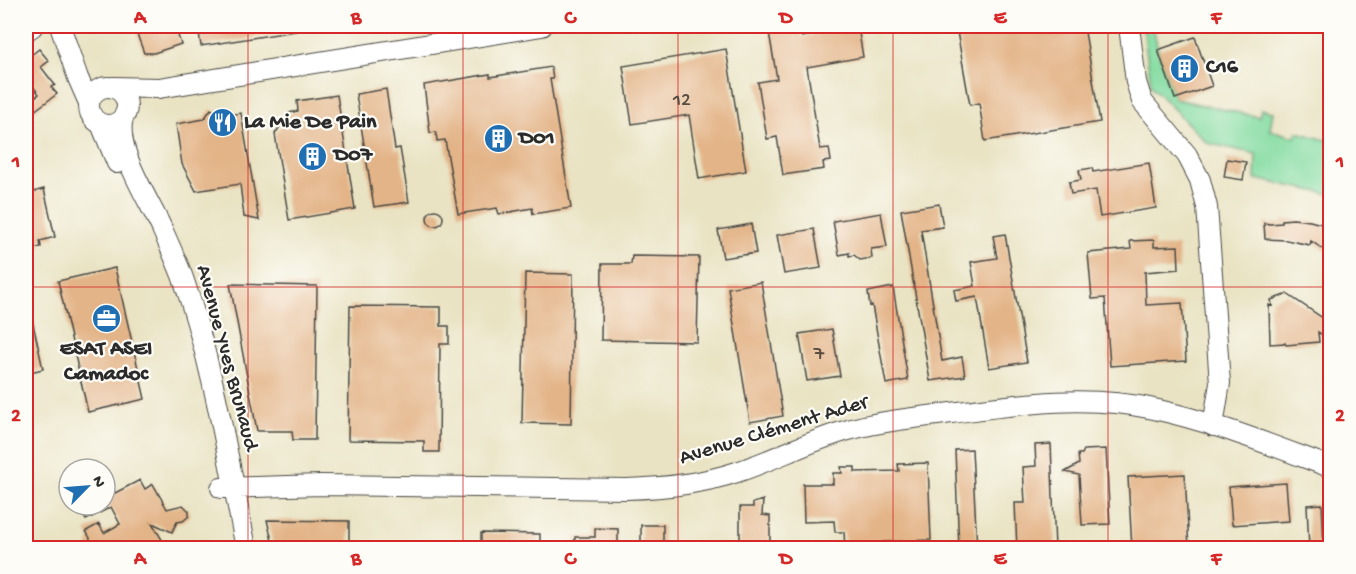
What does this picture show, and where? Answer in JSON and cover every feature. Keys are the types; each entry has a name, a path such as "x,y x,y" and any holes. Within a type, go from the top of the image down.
{"street":[{"path":"26,31 33,26"},
{"path":"60,26 78,78 100,93 124,95 125,114"},
{"path":"69,26 87,74 100,93"},
{"path":"100,93 159,88 542,26"},
{"path":"1129,26 1136,82 1142,101 1187,155 1200,180 1207,207 1220,383 1213,426"},
{"path":"100,93 91,116 101,124 114,124 136,101 159,88"},
{"name":"Avenue Yves Brunaud","path":"125,114 120,128 127,156 159,221 183,278 221,420 233,549"},
{"name":"Avenue Yves Brunaud","path":"101,124 171,280 193,349 210,423 246,549"},
{"name":"Avenue Clément Ader","path":"227,487 321,485 626,489 669,487 703,481 738,471 851,429 919,417 1048,401 1093,401 1135,405 1172,413 1330,467"}],"green space":[{"path":"1143,26 1153,26 1158,50 1175,99 1259,117 1261,109 1273,112 1270,130 1295,137 1297,132 1330,141 1330,194 1255,179 1256,154 1207,143 1151,86"}],"building":[{"path":"134,26 165,26 168,33 176,30 181,44 154,53 144,53"},
{"path":"198,26 295,26 296,31 201,46"},
{"path":"956,26 1084,26 1100,122 985,141 979,103 970,105"},
{"path":"800,27 802,37 858,27 863,57 807,67 820,149 829,148 831,161 823,162 824,169 783,175 777,137 767,139 758,82 777,79 769,32"},
{"name":"C16","path":"1195,37 1212,86 1175,99 1158,50"},
{"path":"39,49 49,61 41,67 55,85 51,87 57,94 26,117 26,104 39,94 26,72 26,59"},
{"path":"726,49 746,171 699,179 689,115 632,124 623,66"},
{"name":"D01","path":"551,67 553,79 550,79 571,208 533,214 532,208 499,214 497,208 458,214 445,140 437,141 436,132 430,133 424,85"},
{"path":"386,89 395,149 400,148 409,202 374,207 356,94"},
{"name":"D07","path":"337,95 355,209 289,220 275,134 289,113 298,111 297,101"},
{"path":"211,109 221,116 241,113 259,220 244,217 240,184 196,191 182,164 176,124 204,119"},
{"path":"1227,159 1246,162 1243,180 1224,177"},
{"path":"1149,163 1156,208 1100,217 1096,190 1071,194 1069,182 1081,180 1079,170 1092,168 1093,172"},
{"path":"44,189 55,237 40,241 41,247 26,251 26,194"},
{"path":"939,204 943,227 921,230 942,361 962,357 965,376 930,381 901,210"},
{"path":"435,210 443,218 435,226 427,218"},
{"path":"881,213 887,247 871,249 872,258 860,260 854,255 849,256 849,253 839,255 833,221"},
{"path":"1293,219 1325,225 1330,229 1330,254 1311,241 1310,245 1265,239 1264,223 1282,223 1282,220"},
{"path":"751,224 756,253 723,258 718,230"},
{"path":"814,229 821,268 784,274 777,235"},
{"path":"1005,234 1027,362 989,368 977,297 956,301 954,290 975,286 971,262 997,258 993,236"},
{"path":"1154,240 1154,247 1178,246 1179,269 1145,272 1146,305 1182,303 1186,361 1110,366 1105,298 1092,299 1088,253 1131,249 1130,241"},
{"path":"632,256 699,257 697,342 601,340 602,264 631,264"},
{"path":"115,268 145,399 88,412 58,281"},
{"path":"525,273 573,274 571,424 522,423"},
{"path":"761,282 783,416 750,422 728,288"},
{"path":"230,284 317,286 315,440 293,440 292,431 257,431"},
{"path":"893,287 908,380 886,384 868,292"},
{"path":"1287,294 1330,323 1330,340 1318,332 1319,342 1270,344 1269,305 1272,306 1271,300"},
{"path":"350,306 441,307 441,326 449,326 449,344 440,344 439,452 424,452 424,441 348,440"},
{"path":"26,310 30,310 43,369 26,373"},
{"path":"832,329 840,376 807,381 799,334"},
{"path":"1051,444 1055,549 1017,549 1015,503 1025,503 1023,467 1036,466 1035,445"},
{"path":"972,449 977,549 959,549 955,450"},
{"path":"1106,449 1110,524 1082,525 1079,475 1065,472 1079,464 1078,454 1082,454 1084,450"},
{"path":"928,463 931,540 883,542 883,549 845,549 844,532 835,532 834,521 804,522 803,484 833,484 833,473 842,473 841,467 855,467 855,472 899,471 898,464"},
{"path":"1185,474 1189,549 1132,549 1128,477"},
{"path":"140,480 145,489 153,484 167,509 183,505 189,511 189,516 177,522 172,532 152,523 164,543 155,549 87,549 90,538 86,531 99,524 104,533 120,524 116,517 117,492"},
{"path":"1286,483 1289,521 1232,525 1229,487"},
{"path":"763,500 762,515 770,516 770,549 740,549 740,507 753,507 753,503"},
{"path":"1322,504 1324,549 1309,549 1307,505"},
{"path":"267,520 349,521 349,549 274,549"},
{"path":"641,525 663,525 663,549 641,549"},
{"path":"595,528 618,529 618,549 574,549 575,537 595,537"},
{"path":"481,533 540,534 540,549 481,549"}],"place":[{"name":"C16","path":"1185,68"},
{"name":"La Mie De Pain","path":"223,123"},
{"name":"D01","path":"498,139"},
{"name":"D07","path":"313,156"},
{"name":"ESAT ASEI Camadoc","path":"106,318"}]}
